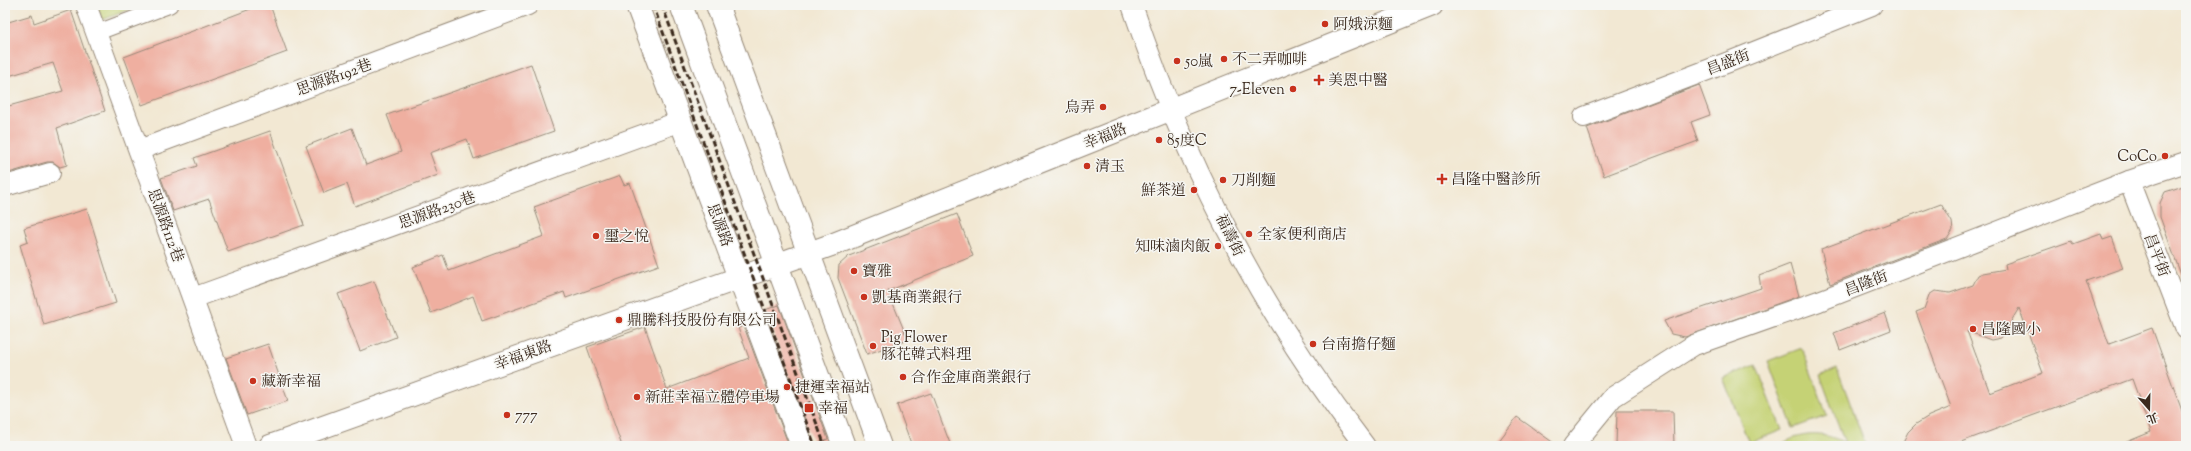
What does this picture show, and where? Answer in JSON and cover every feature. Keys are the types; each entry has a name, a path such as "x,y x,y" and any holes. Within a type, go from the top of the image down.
{"main road":[{"name":"思源路","path":"637,5 802,446"},
{"path":"681,5 844,446"},
{"path":"717,5 880,446"},
{"name":"幸福路","path":"777,265 1171,110 1432,5"},
{"name":"幸福東路","path":"270,446 777,265"}],"street":[{"name":"思源路112巷","path":"86,5 246,446"},
{"path":"96,33 170,5"},
{"name":"思源路192巷","path":"139,150 528,5"},
{"name":"福壽街","path":"1132,5 1171,110 1244,263 1304,362 1364,446"},
{"name":"昌盛街","path":"1584,117 1734,60 1872,5"},
{"name":"思源路230巷","path":"193,298 681,121"},
{"name":"昌隆街","path":"1573,446 1613,397 1694,344 1820,301 2128,181 2186,162"},
{"path":"5,186 50,173"},
{"name":"昌平街","path":"2128,181 2182,308 2186,329"}],"green space":[{"path":"97,5 142,5 102,20"},
{"path":"1802,348 1827,416 1793,428 1768,361"},
{"path":"1756,365 1782,430 1749,443 1723,378"},
{"path":"1837,368 1866,446 1779,446 1794,438 1811,435 1828,436 1845,443 1820,375"}],"building":[{"path":"261,5 270,5 287,52 142,105 124,57"},
{"path":"71,10 105,111 57,128 67,165 60,167 53,162 47,162 5,174 5,107 63,91 53,63 5,77 5,23 32,15 34,23"},
{"path":"531,64 554,131 474,159 467,139 430,153 438,175 355,206 347,184 324,193 306,146 352,128 366,165 401,152 387,115"},
{"path":"1699,85 1710,115 1691,122 1698,141 1604,176 1587,128"},
{"path":"270,131 304,225 228,252 209,199 173,211 161,178 197,166 194,158"},
{"path":"620,176 624,185 630,183 659,265 566,298 564,292 482,321 473,296 431,313 413,267 443,255 449,271 544,236 534,207"},
{"path":"2186,185 2186,282 2184,283 2160,217 2160,203 2165,192"},
{"path":"1941,204 1952,222 1953,230 1947,239 1830,284 1821,249"},
{"path":"87,209 116,303 44,325 20,245 28,242 24,228"},
{"path":"957,214 973,256 888,291 908,340 867,354 838,278 839,265 849,256"},
{"path":"2101,234 2103,240 2112,237 2123,268 2086,281 2109,344 2152,328 2186,422 2186,446 2117,446 2151,432 2132,379 1950,446 1901,446 1908,432 1916,424 1929,416 1951,407 1916,312 1924,309 1929,295 1935,291 1950,293 1973,285 1978,275 2006,269 2005,264 2071,241 2073,244","holes":["2019,308 2043,373 1990,393 1967,331 1991,340 2001,338"]},
{"path":"1790,264 1799,296 1685,337 1671,334 1664,321 1761,288 1759,276"},
{"path":"374,281 396,337 360,351 338,294"},
{"path":"779,305 828,439 814,444 765,310"},
{"path":"1885,313 1891,330 1840,350 1834,333"},
{"path":"741,319 789,446 622,446 587,347 645,327 667,389 749,358 738,328 741,327 738,320"},
{"name":"藏新幸福","path":"268,344 288,401 247,415 226,358"},
{"path":"931,393 951,446 912,446 897,405"},
{"path":"1617,411 1673,411 1674,446 1616,446"},
{"path":"1517,417 1558,446 1495,446"}],"railway":[{"path":"653,5 815,446"},
{"path":"662,5 825,446"}],"place":[{"name":"阿娥涼麵","path":"1325,24"},
{"name":"不二弄咖啡","path":"1224,59"},
{"name":"50嵐","path":"1177,61"},
{"name":"美恩中醫","path":"1319,80"},
{"name":"7-Eleven","path":"1293,89"},
{"name":"烏弄","path":"1103,107"},
{"name":"85度C","path":"1159,140"},
{"name":"CoCo","path":"2165,156"},
{"name":"清玉","path":"1087,166"},
{"name":"昌隆中醫診所","path":"1442,179"},
{"name":"刀削麵","path":"1223,180"},
{"name":"鮮茶道","path":"1194,190"},
{"name":"全家便利商店","path":"1249,234"},
{"name":"璽之悅","path":"596,236"},
{"name":"知味滷肉飯","path":"1218,246"},
{"name":"寶雅","path":"854,271"},
{"name":"凱基商業銀行","path":"864,297"},
{"name":"鼎騰科技股份有限公司","path":"619,320"},
{"name":"昌隆國小","path":"1973,329"},
{"name":"台南擔仔麵","path":"1313,344"},
{"name":"Pig Flower 豚花韓式料理","path":"873,346"},
{"name":"合作金庫商業銀行","path":"903,377"},
{"name":"藏新幸福","path":"253,381"},
{"name":"捷運幸福站","path":"787,387"},
{"name":"新莊幸福立體停車場","path":"637,397"},
{"name":"幸福","path":"809,408"},
{"name":"777","path":"507,415"}]}
